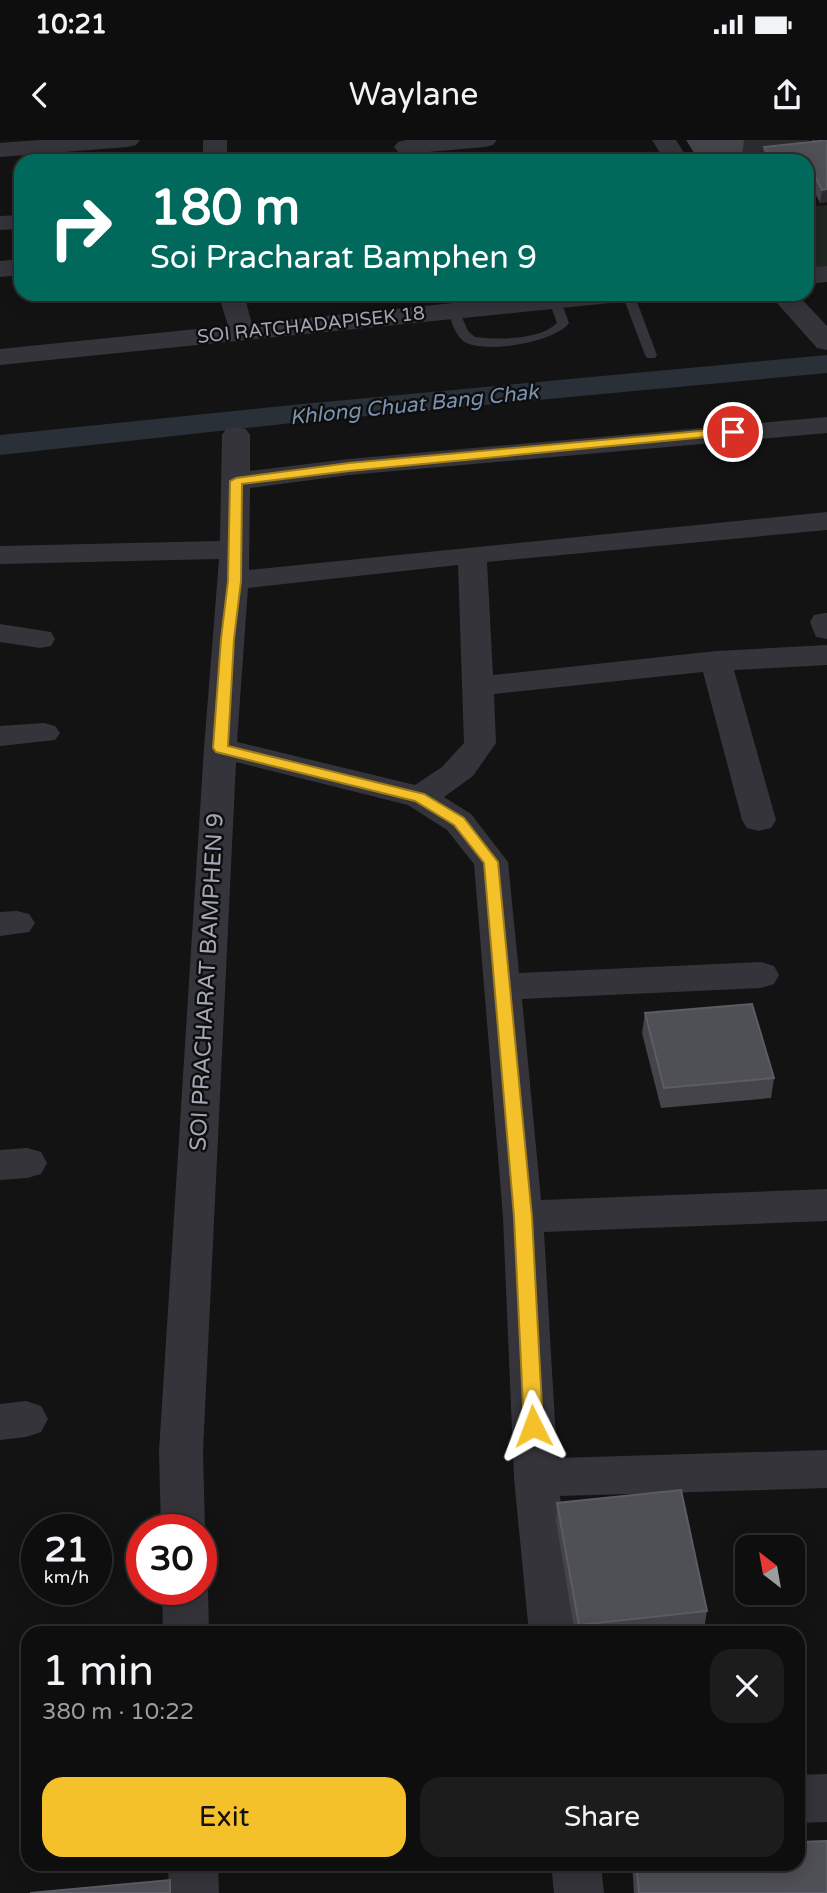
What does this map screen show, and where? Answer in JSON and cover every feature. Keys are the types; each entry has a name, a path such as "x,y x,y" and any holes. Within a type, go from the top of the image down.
{"street":[{"path":"0,150 79,152 128,140"},
{"path":"406,147 485,140"},
{"path":"233,301 241,332"},
{"name":"SOI RATCHADAPISEK 18","path":"0,357 555,301"},
{"path":"789,301 827,341"},
{"path":"236,481 363,466 827,425"},
{"name":"SOI PRACHARAT BAMPHEN 9","path":"183,1514 181,1451 220,748 234,565 236,435"},
{"path":"0,555 234,565 472,555 827,521"},
{"path":"419,797 453,777 469,762 480,743 472,555"},
{"path":"0,633 40,639"},
{"path":"478,686 716,661 827,655"},
{"path":"716,661 759,820"},
{"path":"0,736 44,733"},
{"path":"220,748 419,797 459,822 491,862 523,1217 536,1478 551,1626"},
{"path":"503,988 761,975"},
{"path":"523,1217 827,1205"},
{"path":"536,1478 827,1469"},
{"path":"185,1605 186,1626"},
{"path":"805,1799 827,1798"},
{"path":"193,1871 194,1893"},
{"path":"577,1871 579,1893"}],"lane":[{"path":"631,301 651,355"}],"shaded area":[{"path":"814,204 827,205 827,267 814,268"}],"building":[{"path":"827,140 827,189 822,190 814,174 814,154 768,154 764,147"},
{"path":"752,1004 774,1078 664,1088 645,1013"},
{"path":"681,1490 707,1611 579,1625 557,1503"},
{"path":"827,1841 827,1893 639,1893 637,1871 805,1871 805,1842"},
{"path":"170,1880 170,1893 30,1893"}],"waterway":[{"name":"Khlong Chuat Bang Chak","path":"0,445 292,414 827,364"}],"route":[{"path":"533,1426 523,1217 491,862 459,822 419,797 220,748 227,639 234,581 236,481 349,467 733,432"}]}
